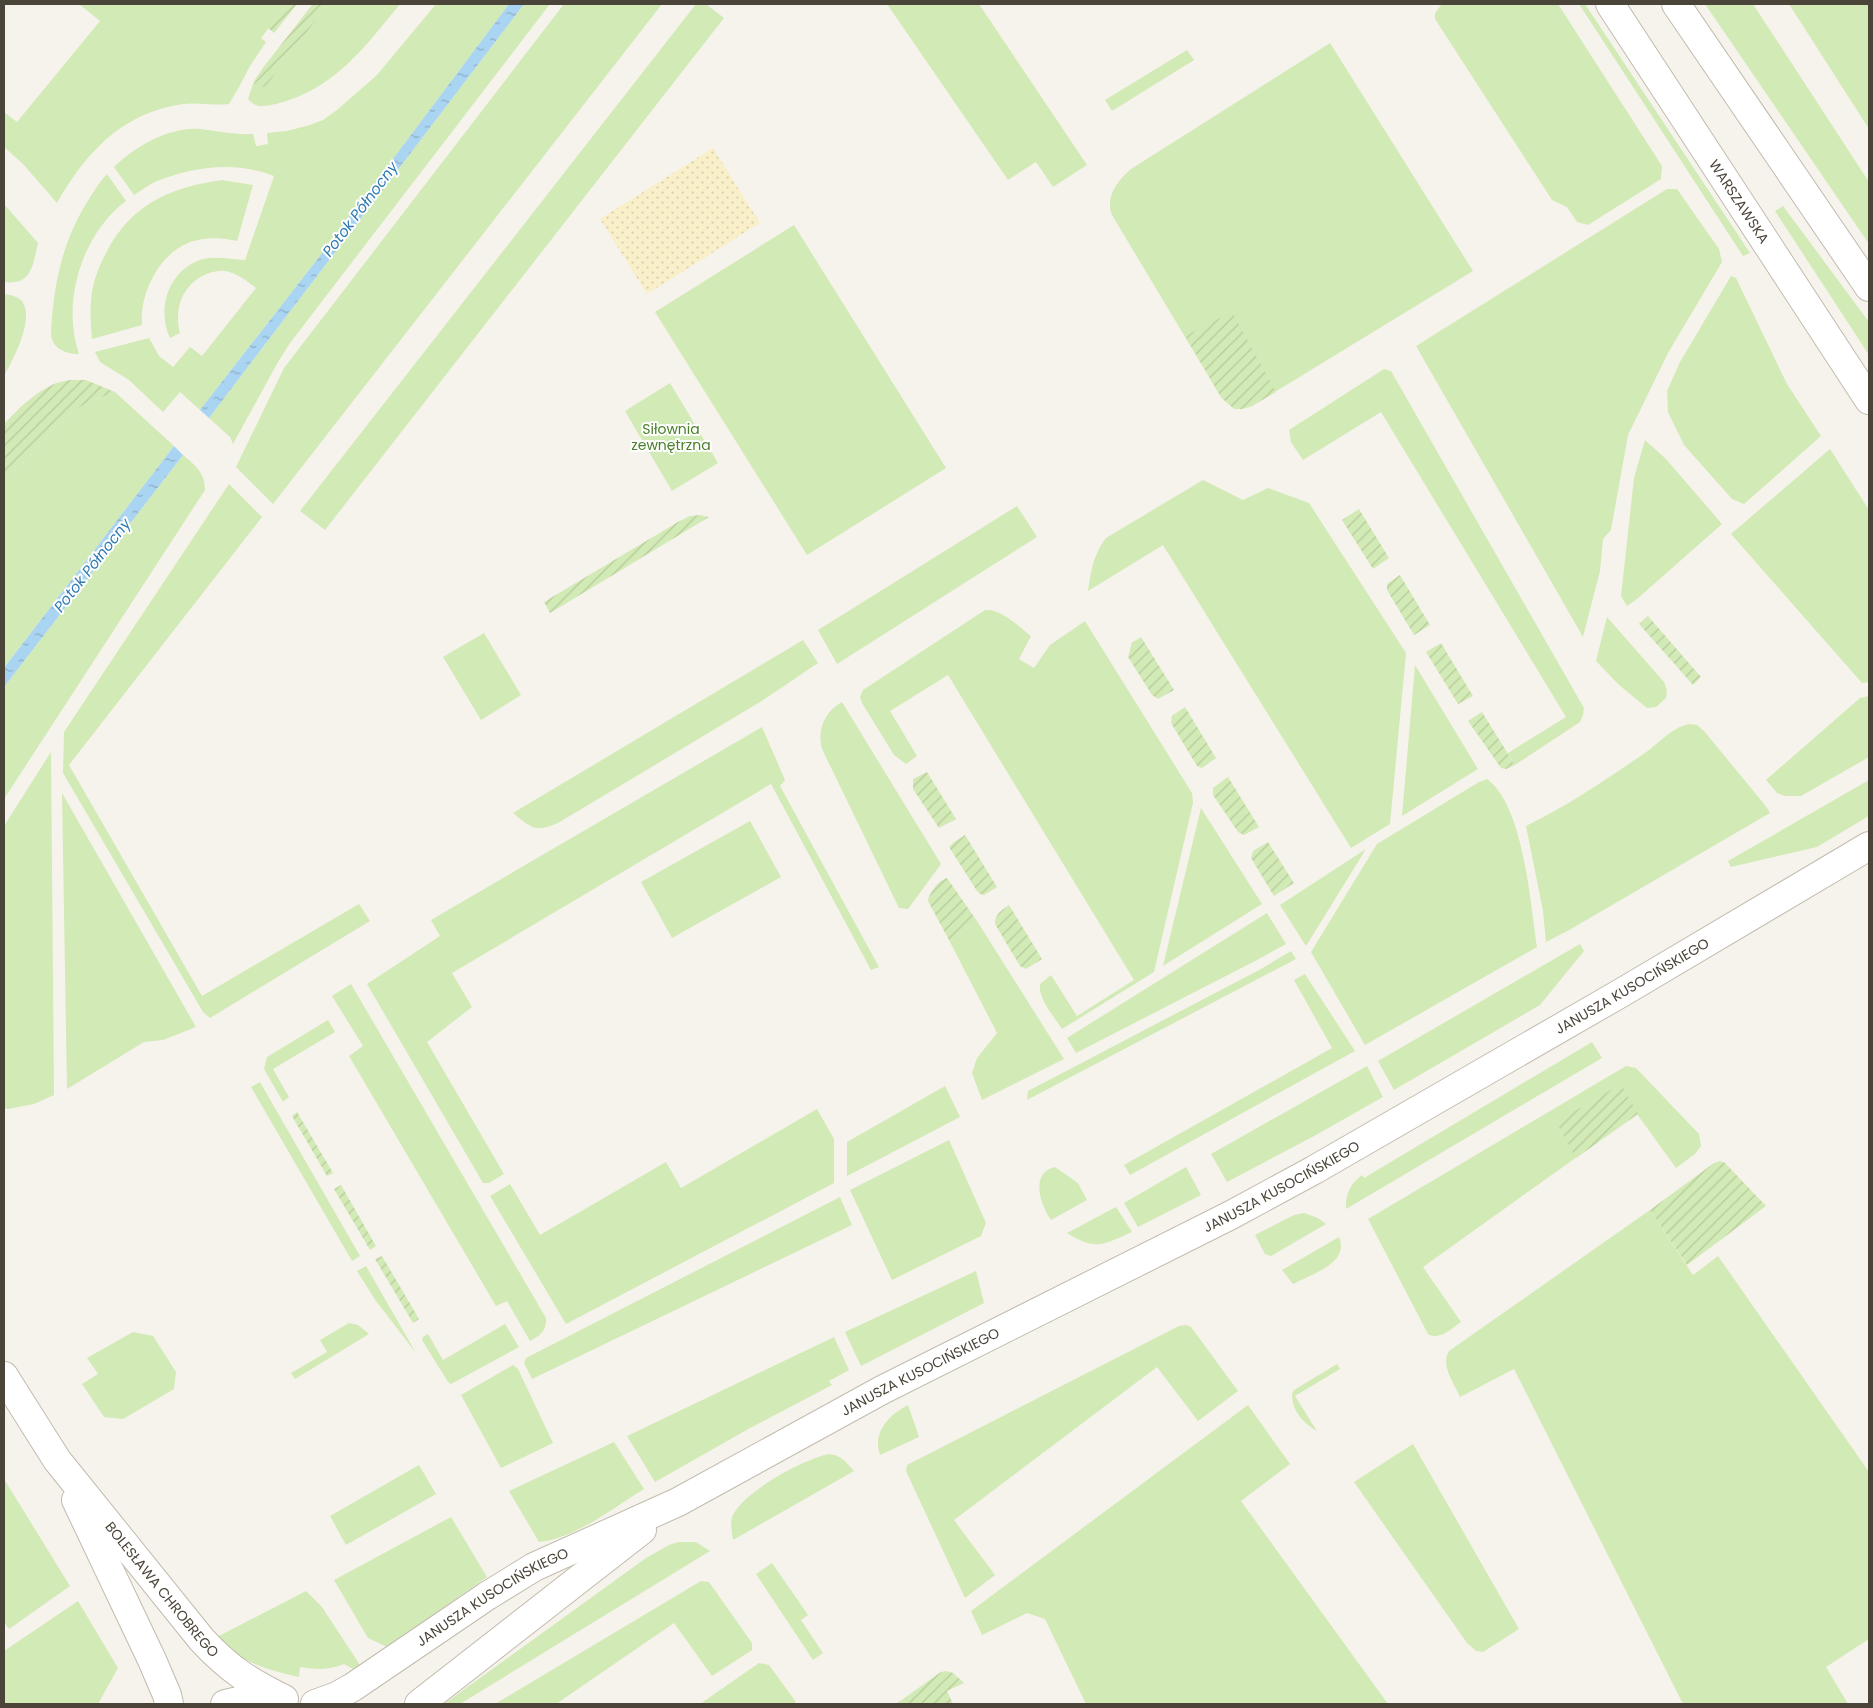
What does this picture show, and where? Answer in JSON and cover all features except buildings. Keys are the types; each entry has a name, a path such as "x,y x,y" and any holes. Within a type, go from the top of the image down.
{"street":[{"name":"WARSZAWSKA","path":"1610,4 1869,400"},
{"path":"1676,4 1869,286"},
{"name":"JANUSZA KUSOCIŃSKIEGO","path":"315,1704 337,1696 353,1687 486,1596 534,1567 678,1502 882,1390 1173,1246 1314,1170 1621,993 1869,846"},
{"name":"BOLESŁAWA CHROBREGO","path":"4,1376 57,1460 211,1650 239,1675 254,1685 291,1702"},
{"name":"BOLESŁAWA CHROBREGO","path":"57,1460 152,1660 167,1695 168,1704"},
{"name":"JANUSZA KUSOCIŃSKIEGO","path":"419,1704 678,1502"},
{"path":"225,1704 264,1697 291,1702"}],"green space":[{"path":"79,4 287,4 261,38 266,42 229,104 183,104 142,116 124,126 108,138 80,167 57,203 23,164 4,147 4,112 17,122 100,21"},
{"path":"287,4 297,4 274,33 268,28"},
{"path":"313,4 400,4 361,51 332,77 297,97 276,104 261,106 254,104 248,99 254,81"},
{"path":"313,4 328,4 266,86 251,90 263,68"},
{"path":"436,4 509,4 330,243 200,410 180,392 163,412 129,380 100,362 95,352 149,338 159,356 173,367 190,347 202,356 256,288 238,275 225,271 216,271 202,276 184,293 178,316 180,333 170,338 164,314 168,291 182,271 191,264 203,259 245,260 274,176 245,168 216,167 201,169 157,181 134,195 114,167 143,145 177,131 200,129 253,134 256,146 268,144 267,133 287,131 323,120 377,75"},
{"path":"524,4 550,4 290,343 233,444 230,437 209,418"},
{"path":"564,4 662,4 273,504 236,467 284,368"},
{"path":"696,4 706,4 724,18 325,530 300,511"},
{"path":"887,4 979,4 1087,165 1053,187 1036,162 1008,180"},
{"path":"1442,4 1558,4 1662,166 1661,179 1588,225 1577,222 1567,207 1552,200 1435,19 1435,13"},
{"path":"1579,4 1585,4 1750,253 1743,256"},
{"path":"1705,4 1753,4 1869,182 1869,244"},
{"path":"1789,4 1869,4 1869,129"},
{"path":"1330,43 1473,271 1252,406 1235,408 1221,397 1112,215 1110,208 1111,196 1117,184 1131,169"},
{"path":"1187,50 1194,60 1112,111 1105,100"},
{"path":"107,174 126,201 111,215 98,232 87,250 79,270 74,291 73,313 74,334 79,354 69,353 61,350 54,344 51,335 57,282 72,231 89,199"},
{"path":"222,180 253,185 237,241 218,238 203,239 185,244 164,261 155,273 144,299 142,325 92,339 91,301 96,275 107,251 128,221 155,200 170,193 186,187"},
{"path":"1667,189 1677,189 1719,249 1722,262 1668,353 1628,435 1611,530 1603,539 1600,571 1583,637 1416,346"},
{"path":"4,204 38,243 30,272 20,281 4,282"},
{"path":"1783,206 1869,322 1869,355 1775,211"},
{"path":"794,225 946,468 807,555 655,312"},
{"path":"1731,276 1736,278 1787,384 1821,436 1744,504 1732,499 1684,445 1668,412 1667,391 1680,362"},
{"path":"4,294 16,297 22,301 26,318 21,339 4,376"},
{"path":"1232,312 1276,392 1252,406 1242,409 1234,409 1221,397 1185,336"},
{"path":"1384,369 1391,371 1584,708 1580,722 1515,765 1508,753 1566,717 1381,412 1303,460 1291,442 1289,430"},
{"path":"71,380 86,380 115,392 89,402 72,412 4,481 4,424 32,397 45,388"},
{"name":"Siłownia zewnętrzna","path":"670,383 718,463 672,491 625,411"},
{"path":"115,392 174,446 4,668 4,481 72,412 89,402"},
{"path":"1645,440 1666,459 1722,524 1627,606 1621,596 1634,478"},
{"path":"1830,449 1869,510 1869,682 1862,683 1731,534"},
{"path":"183,455 196,466 205,484 205,490 4,799 4,687"},
{"path":"1203,480 1243,500 1268,488 1309,503 1406,653 1390,824 1351,848 1163,545 1088,591 1095,557 1106,538"},
{"path":"229,484 262,517 69,765 202,996 359,904 370,921 210,1018 203,1012 63,773 64,732"},
{"path":"1017,506 1037,537 837,664 818,630"},
{"path":"1359,509 1389,558 1373,569 1342,520"},
{"path":"700,515 709,517 550,613 544,602 678,522 690,516"},
{"path":"1400,575 1430,625 1414,635 1387,590 1387,584"},
{"path":"985,610 991,610 1004,615 1031,636 1019,659 1034,668 1050,645 1085,621 1192,793 1193,803 1154,972 1062,1029 1041,996 1040,984 1051,975 1077,1016 1134,980 948,675 890,711 917,756 906,764 894,755 860,697 863,690"},
{"path":"1648,616 1701,677 1693,685 1639,624"},
{"path":"1607,617 1664,682 1667,690 1666,698 1656,707 1647,708 1619,685 1596,661"},
{"path":"484,633 521,695 481,720 443,657"},
{"path":"1141,637 1174,690 1158,699 1152,695 1128,657 1132,643"},
{"path":"803,640 818,663 760,702 558,823 538,828 529,825 513,813"},
{"path":"1441,643 1473,696 1458,704 1426,652"},
{"path":"1415,665 1478,769 1402,816"},
{"path":"1869,696 1869,757 1801,796 1785,796 1777,793 1766,780 1860,698"},
{"path":"842,702 941,864 908,909 899,908 822,749 820,735 823,722 826,716"},
{"path":"1185,707 1216,758 1202,768 1197,766 1171,723 1172,716"},
{"path":"1482,712 1515,765 1506,769 1501,768 1468,721"},
{"path":"1690,724 1697,725 1704,731 1770,813 1546,942 1543,911 1526,826 1599,784 1677,729"},
{"path":"762,727 785,780 780,786 879,967 871,970 771,784 452,973 472,1007 427,1042 504,1174 489,1183 483,1183 367,984 440,936 431,920"},
{"path":"51,752 54,1095 34,1104 8,1109 4,1108 4,826"},
{"path":"927,772 956,819 939,828 913,789 913,779"},
{"path":"1228,777 1259,827 1244,835 1238,832 1213,795 1213,788"},
{"path":"1487,779 1499,792 1509,810 1517,832 1528,882 1537,947 1365,1045 1311,952 1377,844"},
{"path":"1869,780 1869,816 1817,847 1731,867 1728,861"},
{"path":"62,793 196,1027 163,1040 144,1042 67,1089"},
{"path":"1201,808 1262,904 1163,966"},
{"path":"750,821 781,877 672,938 641,882"},
{"path":"965,835 997,887 984,895 977,891 949,847"},
{"path":"1268,842 1294,883 1274,896 1251,858 1253,851"},
{"path":"1366,849 1306,946 1280,905"},
{"path":"947,878 977,921 950,942 928,901 935,887"},
{"path":"1009,905 1042,959 1026,969 1020,966 995,924 997,915"},
{"path":"1267,913 1286,944 1076,1053 1067,1038"},
{"path":"977,921 1064,1059 982,1100 972,1073 977,1058 997,1033 950,942"},
{"path":"1580,944 1584,951 1540,1005 1394,1090 1378,1061"},
{"path":"1291,951 1296,959 1027,1100 1028,1091 1261,969"},
{"path":"1305,974 1355,1051 1130,1175 1124,1165 1332,1048 1294,980"},
{"path":"351,984 546,1318 542,1332 530,1341 507,1301 496,1306 349,1056 363,1046 332,996"},
{"path":"328,1020 335,1032 273,1069 289,1097 283,1102 264,1069 267,1057"},
{"path":"1592,1042 1602,1058 1346,1209 1346,1199 1349,1190 1362,1175 1364,1178"},
{"path":"1367,1066 1383,1097 1227,1182 1211,1154"},
{"path":"1626,1066 1636,1068 1699,1134 1701,1146 1695,1154 1676,1168 1637,1114 1423,1267 1461,1322 1441,1335 1432,1336 1428,1334 1368,1219"},
{"path":"260,1082 360,1256 352,1261 251,1087"},
{"path":"1621,1084 1638,1114 1576,1158 1556,1122"},
{"path":"945,1086 960,1117 847,1176 847,1142"},
{"path":"817,1109 834,1139 834,1183 566,1324 490,1196 510,1184 540,1235 666,1162 681,1188"},
{"path":"297,1112 333,1173 327,1176 292,1116"},
{"path":"949,1140 986,1223 981,1236 892,1280 850,1190"},
{"path":"1720,1161 1725,1163 1766,1206 1687,1265 1650,1210 1714,1163"},
{"path":"1055,1167 1078,1183 1087,1200 1051,1220 1041,1199 1040,1183 1042,1176 1047,1170"},
{"path":"1186,1167 1201,1195 1138,1227 1124,1203"},
{"path":"341,1185 376,1246 370,1250 334,1189"},
{"path":"840,1197 852,1225 532,1379 524,1363 526,1358"},
{"path":"1116,1207 1132,1232 1100,1244 1085,1242 1067,1233"},
{"path":"1650,1210 1693,1275 1718,1256 1869,1472 1869,1639 1826,1667 1848,1704 1683,1704 1514,1369 1460,1397 1449,1374 1446,1362 1449,1351"},
{"path":"1304,1213 1318,1218 1326,1224 1271,1256 1265,1254 1255,1235 1294,1215"},
{"path":"1339,1237 1341,1246 1339,1254 1334,1261 1319,1272 1293,1284 1282,1270"},
{"path":"382,1256 419,1319 413,1323 375,1259"},
{"path":"366,1266 416,1353 376,1301 357,1271"},
{"path":"976,1271 984,1303 861,1366 845,1332"},
{"path":"349,1323 358,1325 369,1334 295,1379 291,1373 327,1352 320,1340"},
{"path":"505,1324 519,1347 451,1384 422,1340 428,1334 443,1360"},
{"path":"1186,1325 1191,1327 1238,1391 1198,1421 1157,1367 954,1520 995,1575 965,1598 906,1471 907,1465 1179,1326"},
{"path":"133,1332 153,1336 176,1372 174,1389 123,1419 104,1417 82,1384 98,1374 87,1358"},
{"path":"834,1337 849,1370 829,1381 832,1385 750,1428 655,1482 627,1436"},
{"path":"1337,1364 1340,1369 1295,1396 1317,1431 1299,1416 1292,1400 1292,1394 1294,1390"},
{"path":"513,1365 518,1369 553,1443 501,1468 461,1395"},
{"path":"908,1405 919,1437 880,1455 878,1439 880,1432 894,1414"},
{"path":"1248,1405 1290,1464 1241,1501 1388,1704 1086,1704 1045,1619 1027,1613 982,1635 971,1611"},
{"path":"614,1442 644,1489 607,1513 567,1535 539,1542 509,1491"},
{"path":"1413,1444 1519,1629 1483,1652 1476,1651 1467,1643 1354,1482"},
{"path":"829,1454 840,1457 854,1471 733,1540 732,1517 738,1507 748,1497 760,1487 805,1462"},
{"path":"419,1465 436,1494 346,1545 330,1516"},
{"path":"4,1479 70,1586 9,1629 4,1622"},
{"path":"451,1517 487,1577 387,1647 368,1638 334,1580"},
{"path":"678,1542 696,1542 710,1551 460,1704 444,1704 646,1558"},
{"path":"772,1563 808,1615 801,1620 823,1653 813,1660 756,1574"},
{"path":"701,1581 709,1582 752,1643 752,1650 712,1676 674,1623 556,1704 495,1704"},
{"path":"306,1591 322,1607 360,1665 353,1669 344,1664 323,1669 300,1667 299,1677 254,1664 236,1653 217,1637"},
{"path":"78,1601 118,1668 98,1704 4,1704 4,1651"},
{"path":"759,1663 769,1665 796,1702 793,1704 700,1704"},
{"path":"941,1672 953,1673 964,1683 947,1691 953,1704 896,1704"}],"sand":[{"path":"713,148 760,223 647,294 600,219"}],"water":[{"name":"Potok Północny","path":"509,4 524,4 209,418 200,410 330,243"},
{"name":"Potok Północny","path":"174,446 183,455 4,687 4,668"}]}
